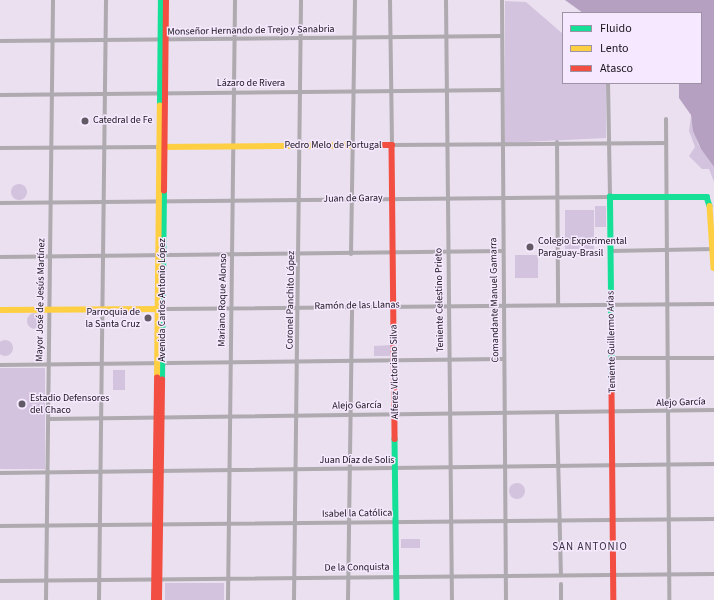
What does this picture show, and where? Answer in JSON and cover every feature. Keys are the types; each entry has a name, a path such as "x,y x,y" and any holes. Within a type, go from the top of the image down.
{"street":[{"name":"Mayor José de Jesús Martínez","path":"46,600 52,0"},
{"path":"99,600 103,364 102,310 106,0"},
{"name":"Avenida Carlos Antonio López","path":"161,0 163,40"},
{"name":"Avenida Carlos Antonio López","path":"159,600 157,580 158,417 160,363 163,40 166,0"},
{"name":"Mariano Roque Alonso","path":"228,600 230,308 235,0"},
{"name":"Coronel Panchito López","path":"294,600 300,254 301,0"},
{"path":"352,254 352,199 355,146 354,0"},
{"name":"Alferez Victoriano Silva","path":"390,0 397,600"},
{"name":"Teniente Celestino Prieto","path":"446,0 446,199 452,600"},
{"name":"Comandante Manuel Gamarra","path":"502,0 506,600"},
{"name":"Monseñor Hernando de Trejo y Sanabria","path":"0,41 502,36"},
{"name":"Teniente Guillermo Arias","path":"608,84 610,142 614,600"},
{"name":"Lázaro de Rivera","path":"0,95 502,90"},
{"path":"666,119 669,600"},
{"path":"557,142 558,304"},
{"name":"Pedro Melo de Portugal","path":"0,148 355,146 557,142 666,143"},
{"name":"Juan de Garay","path":"0,203 392,198 446,199 503,197 666,196 707,198 711,209 713,249"},
{"path":"611,251 713,249 714,268"},
{"path":"0,257 393,254 503,251"},
{"name":"Ramón de las Llanas","path":"0,310 49,311 611,303 714,304"},
{"path":"348,600 352,306"},
{"path":"612,358 714,358"},
{"path":"0,365 504,359"},
{"name":"Alejo García","path":"48,419 396,414 557,414 714,410"},
{"path":"557,414 561,574"},
{"name":"Juan Díaz de Solis","path":"0,473 558,467 613,464 714,464"},
{"name":"Isabel la Católica","path":"0,526 396,522 451,520 714,519"},
{"name":"De la Conquista","path":"0,581 452,575 714,574"},
{"name":"Avenida Carlos Antonio López","path":"154,600 157,580"},
{"path":"561,584 561,600"}],"shaded area":[{"path":"565,0 714,0 714,167 701,149 693,131 691,115 679,98 679,84 702,84 702,12 582,12"},
{"path":"505,1 526,2 562,33 562,84 606,84 606,138 505,143"},
{"path":"691,117 698,144 714,167 714,182 709,169 702,169 689,156 695,147 689,131"},
{"path":"16,184 22,184 27,189 25,198 22,200 16,200 11,195 11,189"},
{"path":"595,206 606,206 606,227 595,227"},
{"path":"565,210 594,210 594,249 565,249"},
{"path":"515,255 538,255 538,278 515,278"},
{"path":"32,313 38,313 43,318 41,327 38,329 32,329 27,324 27,318"},
{"path":"2,341 8,341 12,345 12,351 8,355 2,355 -1,352 -1,344"},
{"path":"392,345 390,356 374,356 374,346"},
{"name":"Estadio Defensores del Chaco","path":"0,368 45,368 45,469 0,469"},
{"path":"113,370 125,370 125,390 113,390"},
{"path":"514,483 520,483 525,488 523,497 520,499 514,499 509,494 509,488"},
{"path":"401,539 420,539 420,548 401,548"},
{"path":"165,583 224,583 224,600 165,600"}],"traffic: fast":[{"path":"160,106 161,0"},
{"path":"162,380 164,191"},
{"path":"612,391 610,197 707,197 710,206"},
{"path":"395,439 397,600"}],"traffic: slow":[{"path":"157,378 160,106"},
{"path":"159,147 378,145"},
{"path":"710,206 714,268"},
{"path":"0,310 160,309"}],"traffic: jam":[{"path":"164,191 166,0"},
{"path":"378,145 392,145 395,439"},
{"path":"154,600 157,378"},
{"path":"159,600 162,380"},
{"path":"612,391 614,600"}],"place":[{"name":"Catedral de Fe","path":"85,121"},
{"name":"Colegio Experimental Paraguay-Brasil","path":"530,247"},
{"name":"Parroquia de la Santa Cruz","path":"148,318"},
{"name":"Estadio Defensores del Chaco","path":"22,404"}],"district":[{"name":"SAN ANTONIO","path":"590,547"}]}
